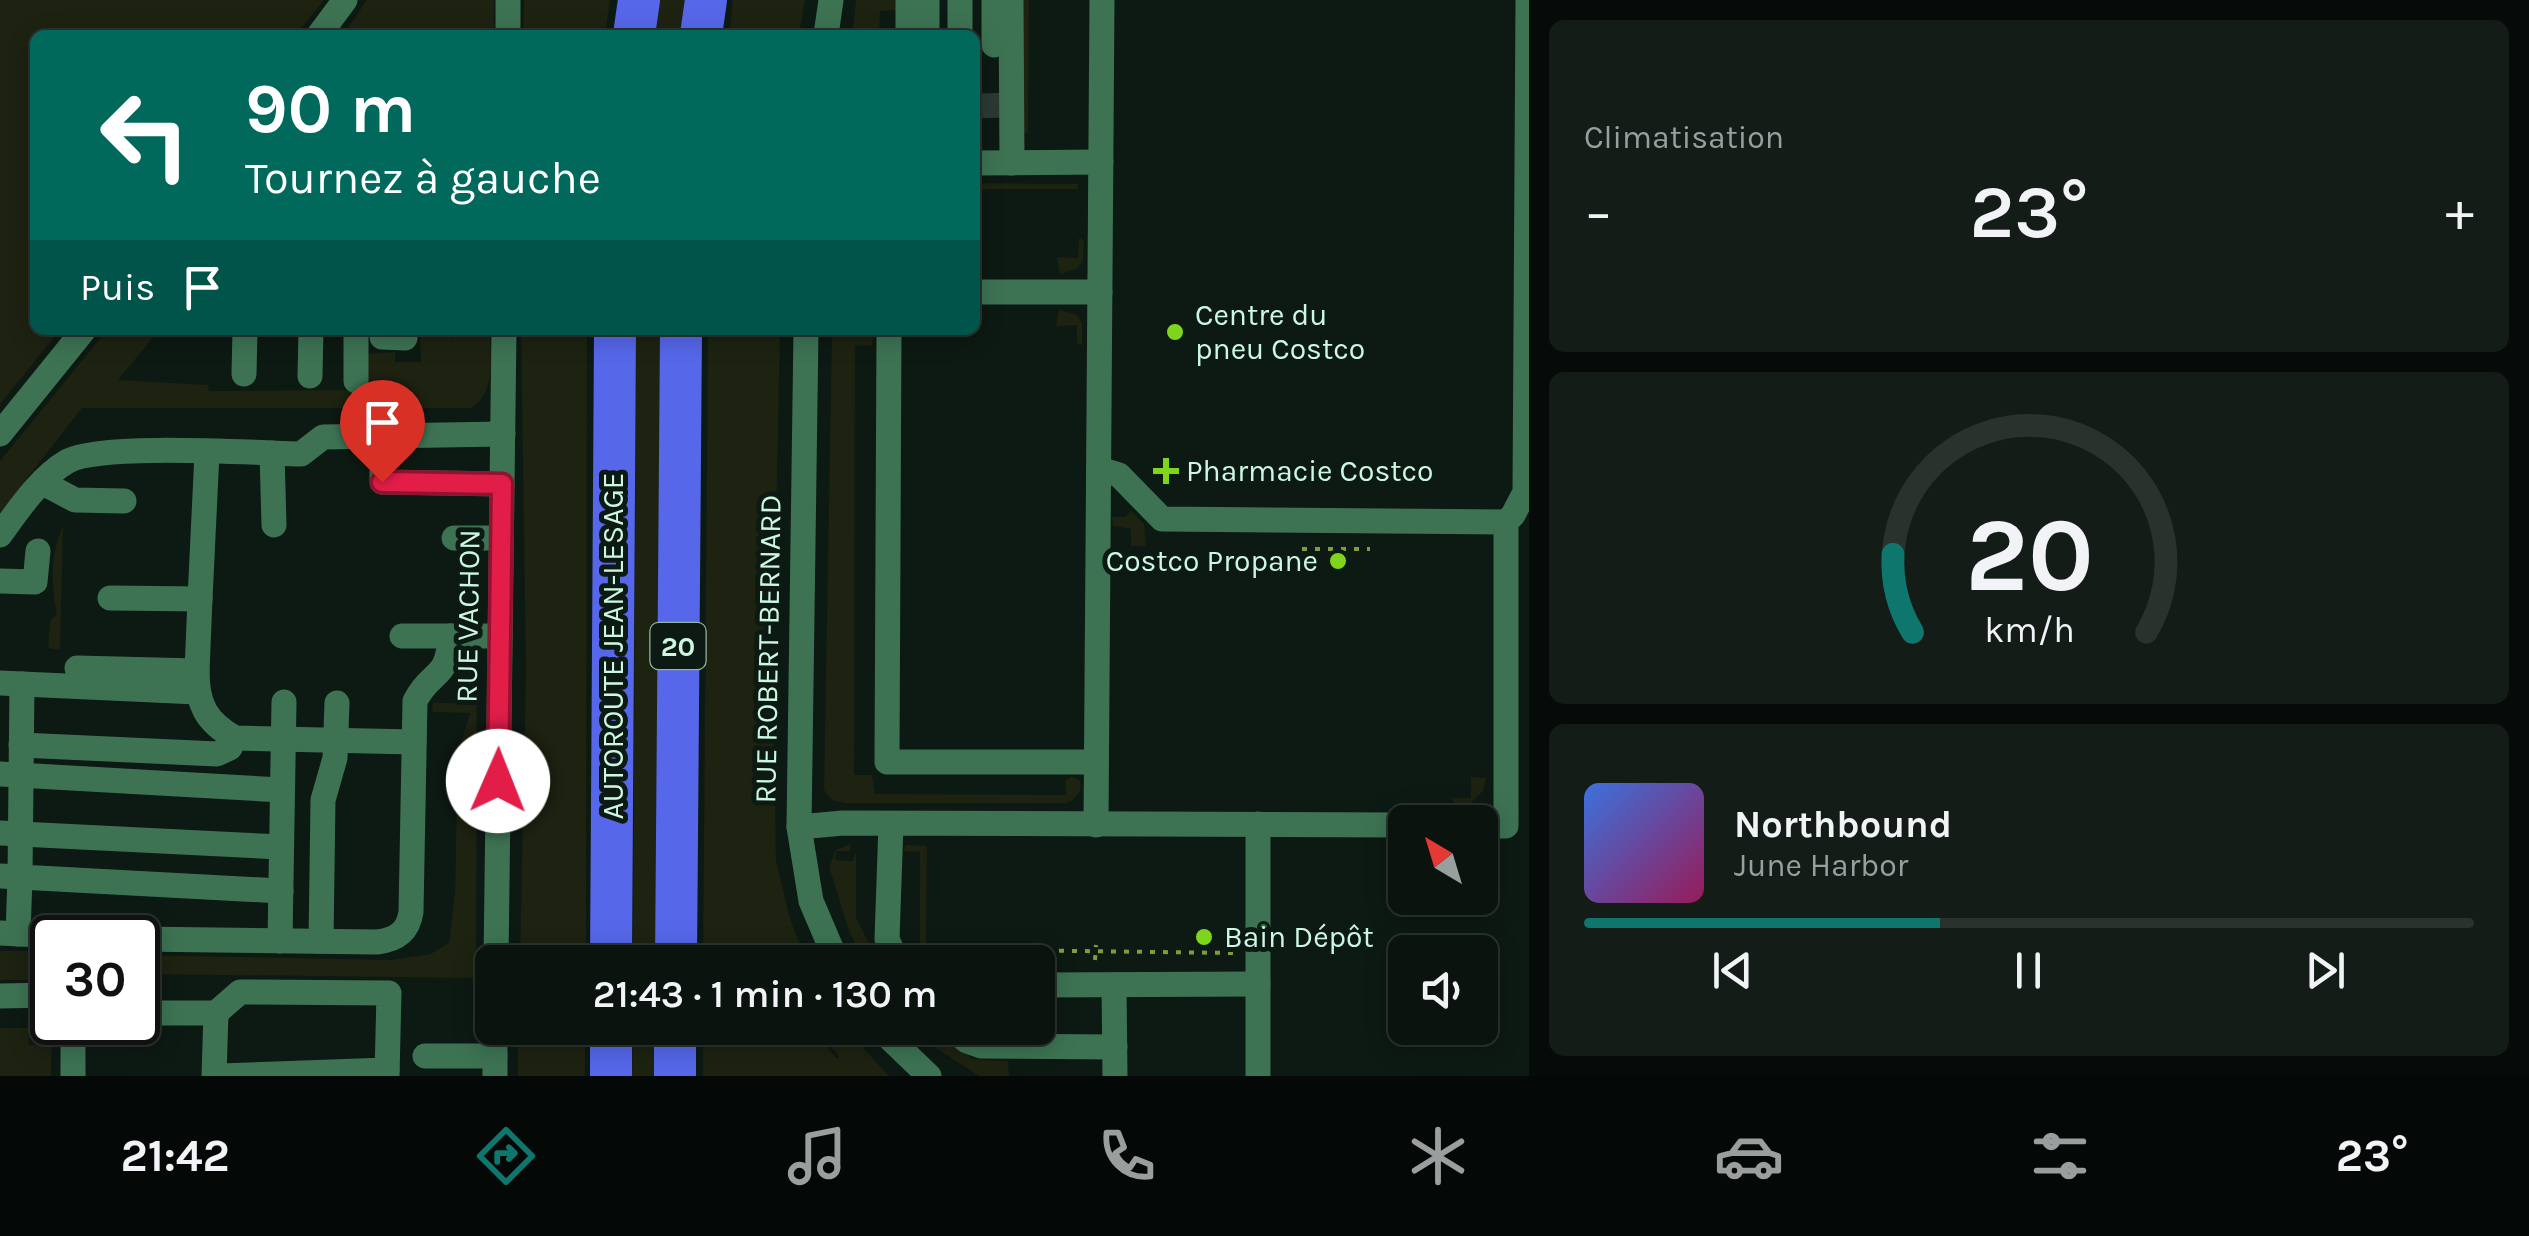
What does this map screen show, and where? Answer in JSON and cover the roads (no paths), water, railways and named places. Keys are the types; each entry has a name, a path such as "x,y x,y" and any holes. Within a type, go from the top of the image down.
{"highway":[{"path":"635,30 639,0"},
{"path":"702,30 706,0"},
{"name":"AUTOROUTE JEAN-LESAGE","path":"611,945 615,335"},
{"name":"20","path":"676,945 680,335"},
{"path":"611,1045 611,1076"},
{"path":"675,1045 675,1076"}],"street":[{"path":"324,30 345,0"},
{"path":"508,0 508,30"},
{"path":"827,30 831,0"},
{"path":"908,0 908,30"},
{"path":"927,0 927,30"},
{"path":"960,0 960,30"},
{"path":"994,0 994,93"},
{"path":"994,163 1011,0"},
{"path":"1096,824 1102,0"},
{"path":"1498,826 1506,826 1506,522 1525,492 1528,0"},
{"path":"994,163 995,126"},
{"path":"994,163 1101,162"},
{"path":"980,292 1100,292"},
{"path":"0,434 80,335"},
{"path":"244,374 245,335"},
{"path":"310,376 311,335"},
{"path":"356,335 356,381"},
{"name":"RUE VACHON","path":"496,945 504,335"},
{"name":"RUE ROBERT-BERNARD","path":"806,335 798,827 810,900 830,945"},
{"path":"888,335 887,762 1096,762"},
{"path":"0,535 43,483 64,463 83,455 122,451 302,454 323,437 502,434"},
{"path":"382,436 382,482 502,484"},
{"path":"207,452 197,682 206,716 218,729 235,738 414,742"},
{"path":"272,453 274,526"},
{"path":"1100,469 1119,475 1162,520 1506,522"},
{"path":"43,483 76,500 124,501"},
{"path":"454,538 501,538"},
{"path":"0,581 35,582 38,551"},
{"path":"110,598 200,599"},
{"path":"402,636 500,636"},
{"path":"160,939 387,941 403,932 410,923 415,702 445,667 450,636"},
{"path":"78,668 197,682"},
{"path":"9,933 11,775 22,746 11,683 197,682"},
{"path":"280,941 284,702"},
{"path":"322,941 323,800 337,742 337,703"},
{"path":"22,746 217,754 230,748 235,738"},
{"path":"11,775 282,790"},
{"path":"891,824 887,939 892,945"},
{"path":"1258,824 1258,1076"},
{"path":"798,827 1388,826"},
{"path":"10,834 281,848"},
{"path":"10,877 280,892"},
{"path":"1055,985 1258,984"},
{"path":"1114,985 1115,1076"},
{"path":"160,1013 216,1013 240,992 389,993 387,1073 217,1076 216,1013"},
{"path":"0,996 30,995"},
{"path":"72,1076 73,1045"},
{"path":"897,1045 929,1076"},
{"path":"979,1045 1115,1047"},
{"path":"425,1056 494,1066"}],"tunnel":[{"path":"994,93 995,126"}],"place":[{"name":"Centre du pneu Costco","path":"1175,332"},
{"name":"Pharmacie Costco","path":"1166,471"},
{"name":"Costco Propane","path":"1338,561"},
{"name":"Bain Dépôt","path":"1204,937"}]}
